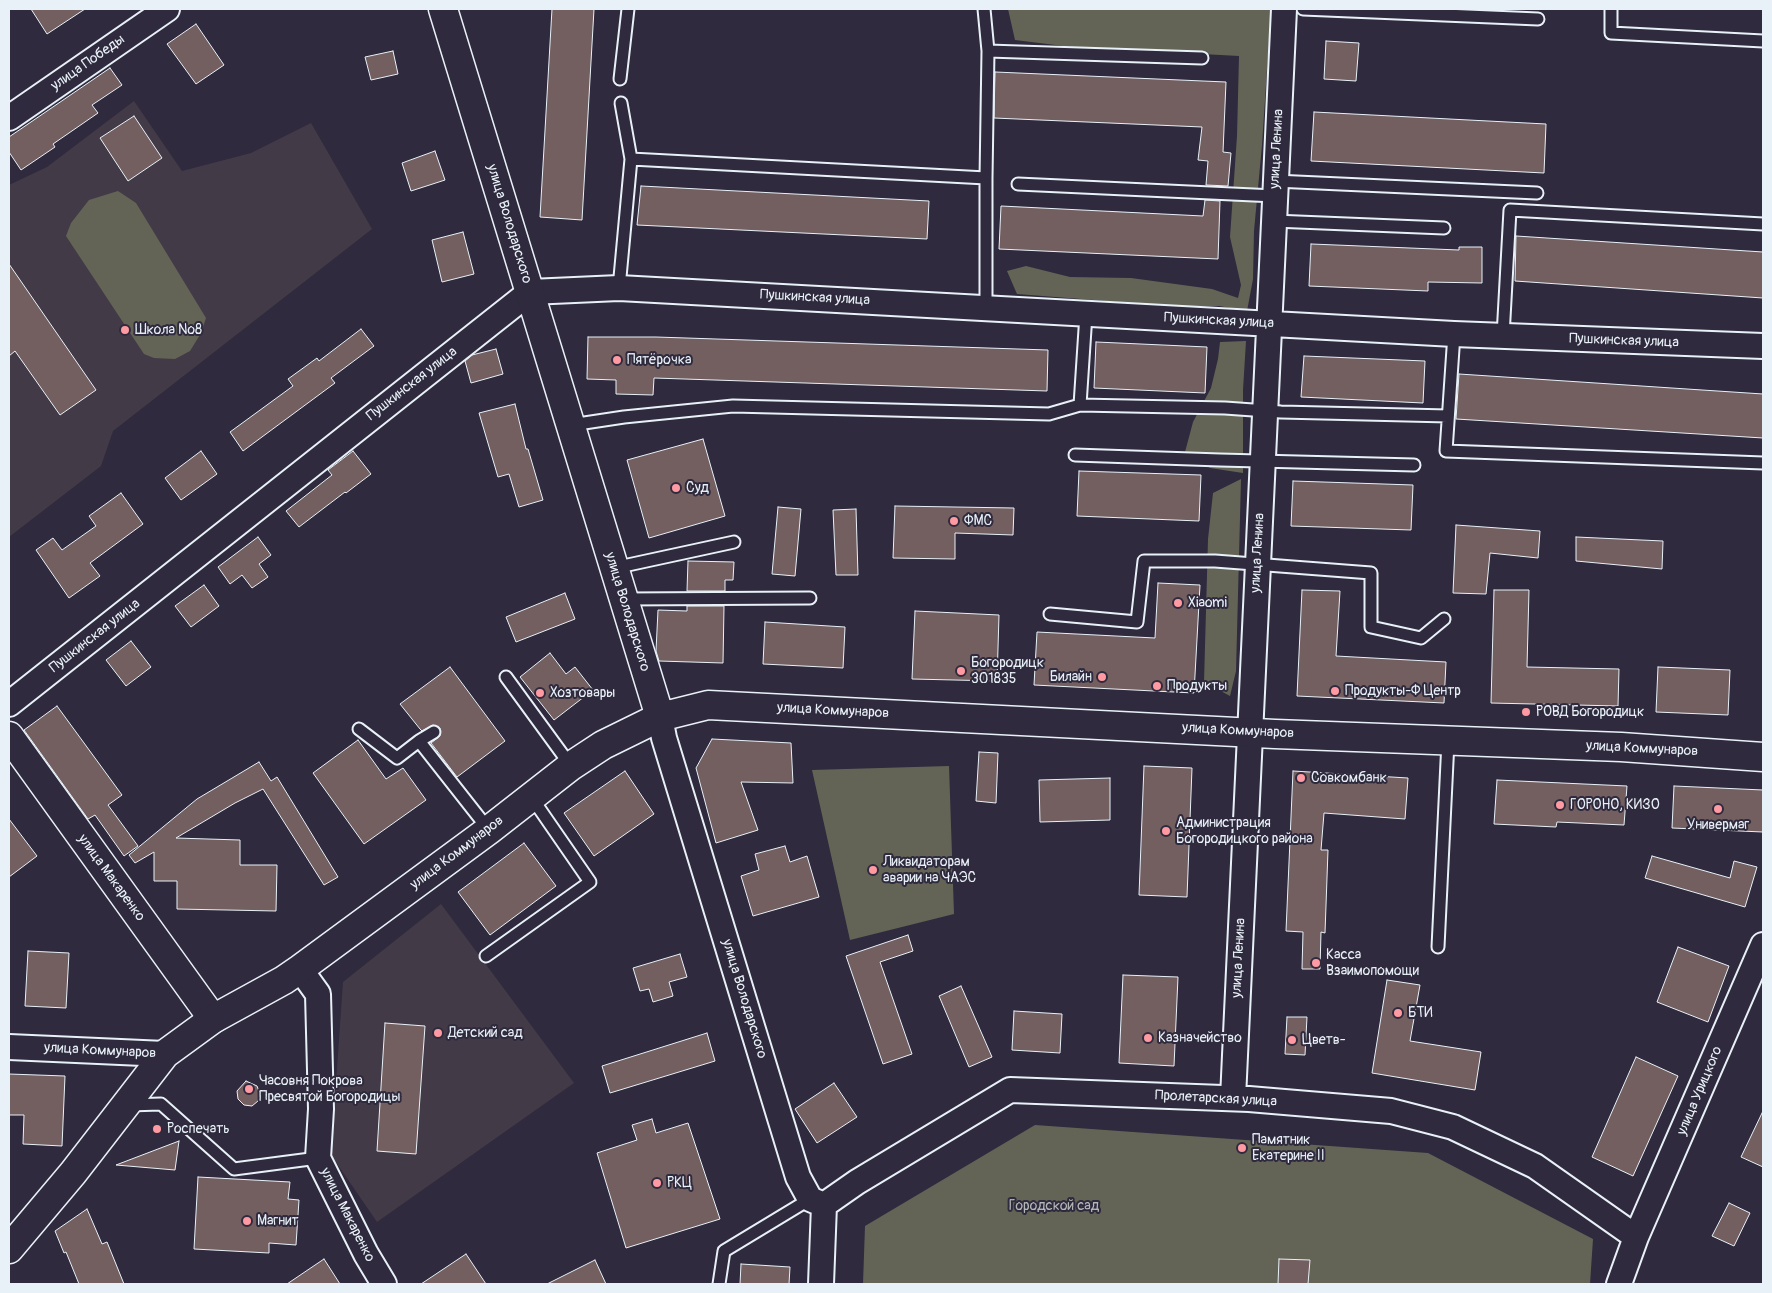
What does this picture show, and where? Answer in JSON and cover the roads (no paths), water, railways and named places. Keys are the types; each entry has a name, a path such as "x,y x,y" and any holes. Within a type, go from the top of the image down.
{"main road":[{"name":"улица Володарского","path":"443,9 660,717"},
{"name":"улица Коммунаров","path":"165,1054 213,1019 284,980 300,969 532,798 571,766 603,746 660,717 708,704 1250,732 1621,747 1763,757"},
{"name":"улица Макаренко","path":"9,736 213,1019"},
{"path":"9,1249 73,1173 165,1054"}],"street":[{"name":"улица Победы","path":"9,118 167,9"},
{"name":"улица Ленина","path":"1233,1098 1284,9"},
{"name":"Пушкинская улица","path":"9,704 530,292 619,288 1454,334 1763,346"},
{"name":"улица Володарского","path":"660,717 667,748 795,1167 817,1202"},
{"name":"улица Урицкого","path":"1636,1237 1763,944"},
{"name":"улица Макаренко","path":"300,969 318,994 321,1109 318,1158 366,1254 384,1284"},
{"name":"улица Коммунаров","path":"9,1047 165,1054"},
{"name":"Пролетарская улица","path":"817,1202 857,1182 1010,1090 1233,1098 1391,1111 1453,1127 1535,1166 1636,1237"},
{"path":"817,1202 821,1284"},
{"path":"1619,1284 1636,1237"}],"lane":[{"path":"620,79 628,9"},
{"path":"984,9 988,51 986,308"},
{"path":"1303,9 1538,19"},
{"path":"1611,9 1611,33 1763,41"},
{"path":"988,51 1202,58"},
{"path":"619,288 631,159 621,103"},
{"path":"631,159 986,178"},
{"path":"1018,184 1537,193"},
{"path":"1503,336 1510,210 1763,224"},
{"path":"1274,221 1444,228"},
{"path":"1080,405 1086,314"},
{"path":"1454,334 1446,451 1763,463"},
{"path":"570,425 632,416 733,406 1049,414 1080,405 1448,416"},
{"path":"1075,454 1414,465"},
{"path":"614,568 734,542"},
{"path":"1050,614 1136,622 1144,561 1215,561 1371,573 1371,627 1421,638 1444,619"},
{"path":"624,599 810,598"},
{"path":"506,677 571,766"},
{"path":"359,729 398,758 434,732"},
{"path":"1438,947 1448,740"},
{"path":"419,741 489,830"},
{"path":"486,956 590,882 532,798"},
{"path":"126,1105 161,1104 234,1170 318,1158"},
{"path":"718,1284 724,1251 817,1202"}],"place":[{"name":"Школа №8","path":"125,330"},
{"name":"Пятёрочка","path":"617,360"},
{"name":"Суд","path":"676,488"},
{"name":"ФМС","path":"954,521"},
{"name":"Xiaomi","path":"1178,603"},
{"name":"Богородицк 301835","path":"961,671"},
{"name":"Билайн","path":"1102,677"},
{"name":"Продукты","path":"1157,686"},
{"name":"Продукты-Ф Центр","path":"1335,691"},
{"name":"Хозтовары","path":"540,693"},
{"name":"РОВД Богородицк","path":"1526,712"},
{"name":"Совкомбанк","path":"1301,778"},
{"name":"ГОРОНО, КИЗО","path":"1560,805"},
{"name":"Универмаг","path":"1718,809"},
{"name":"Администрация Богородицкого района","path":"1166,831"},
{"name":"Ликвидаторам аварии на ЧАЭС","path":"873,870"},
{"name":"Касса Взаимопомощи","path":"1316,963"},
{"name":"БТИ","path":"1398,1013"},
{"name":"Детский сад","path":"438,1033"},
{"name":"Казначейство","path":"1148,1038"},
{"name":"Цветв-","path":"1292,1040"},
{"name":"Часовня Покрова Пресвятой Богородицы","path":"249,1089"},
{"name":"Роспечать","path":"157,1129"},
{"name":"Памятник Екатерине II","path":"1242,1148"},
{"name":"РКЦ","path":"657,1183"},
{"name":"Магнит","path":"247,1221"}],"park label":[{"name":"Городской сад","path":"1054,1206"}]}
